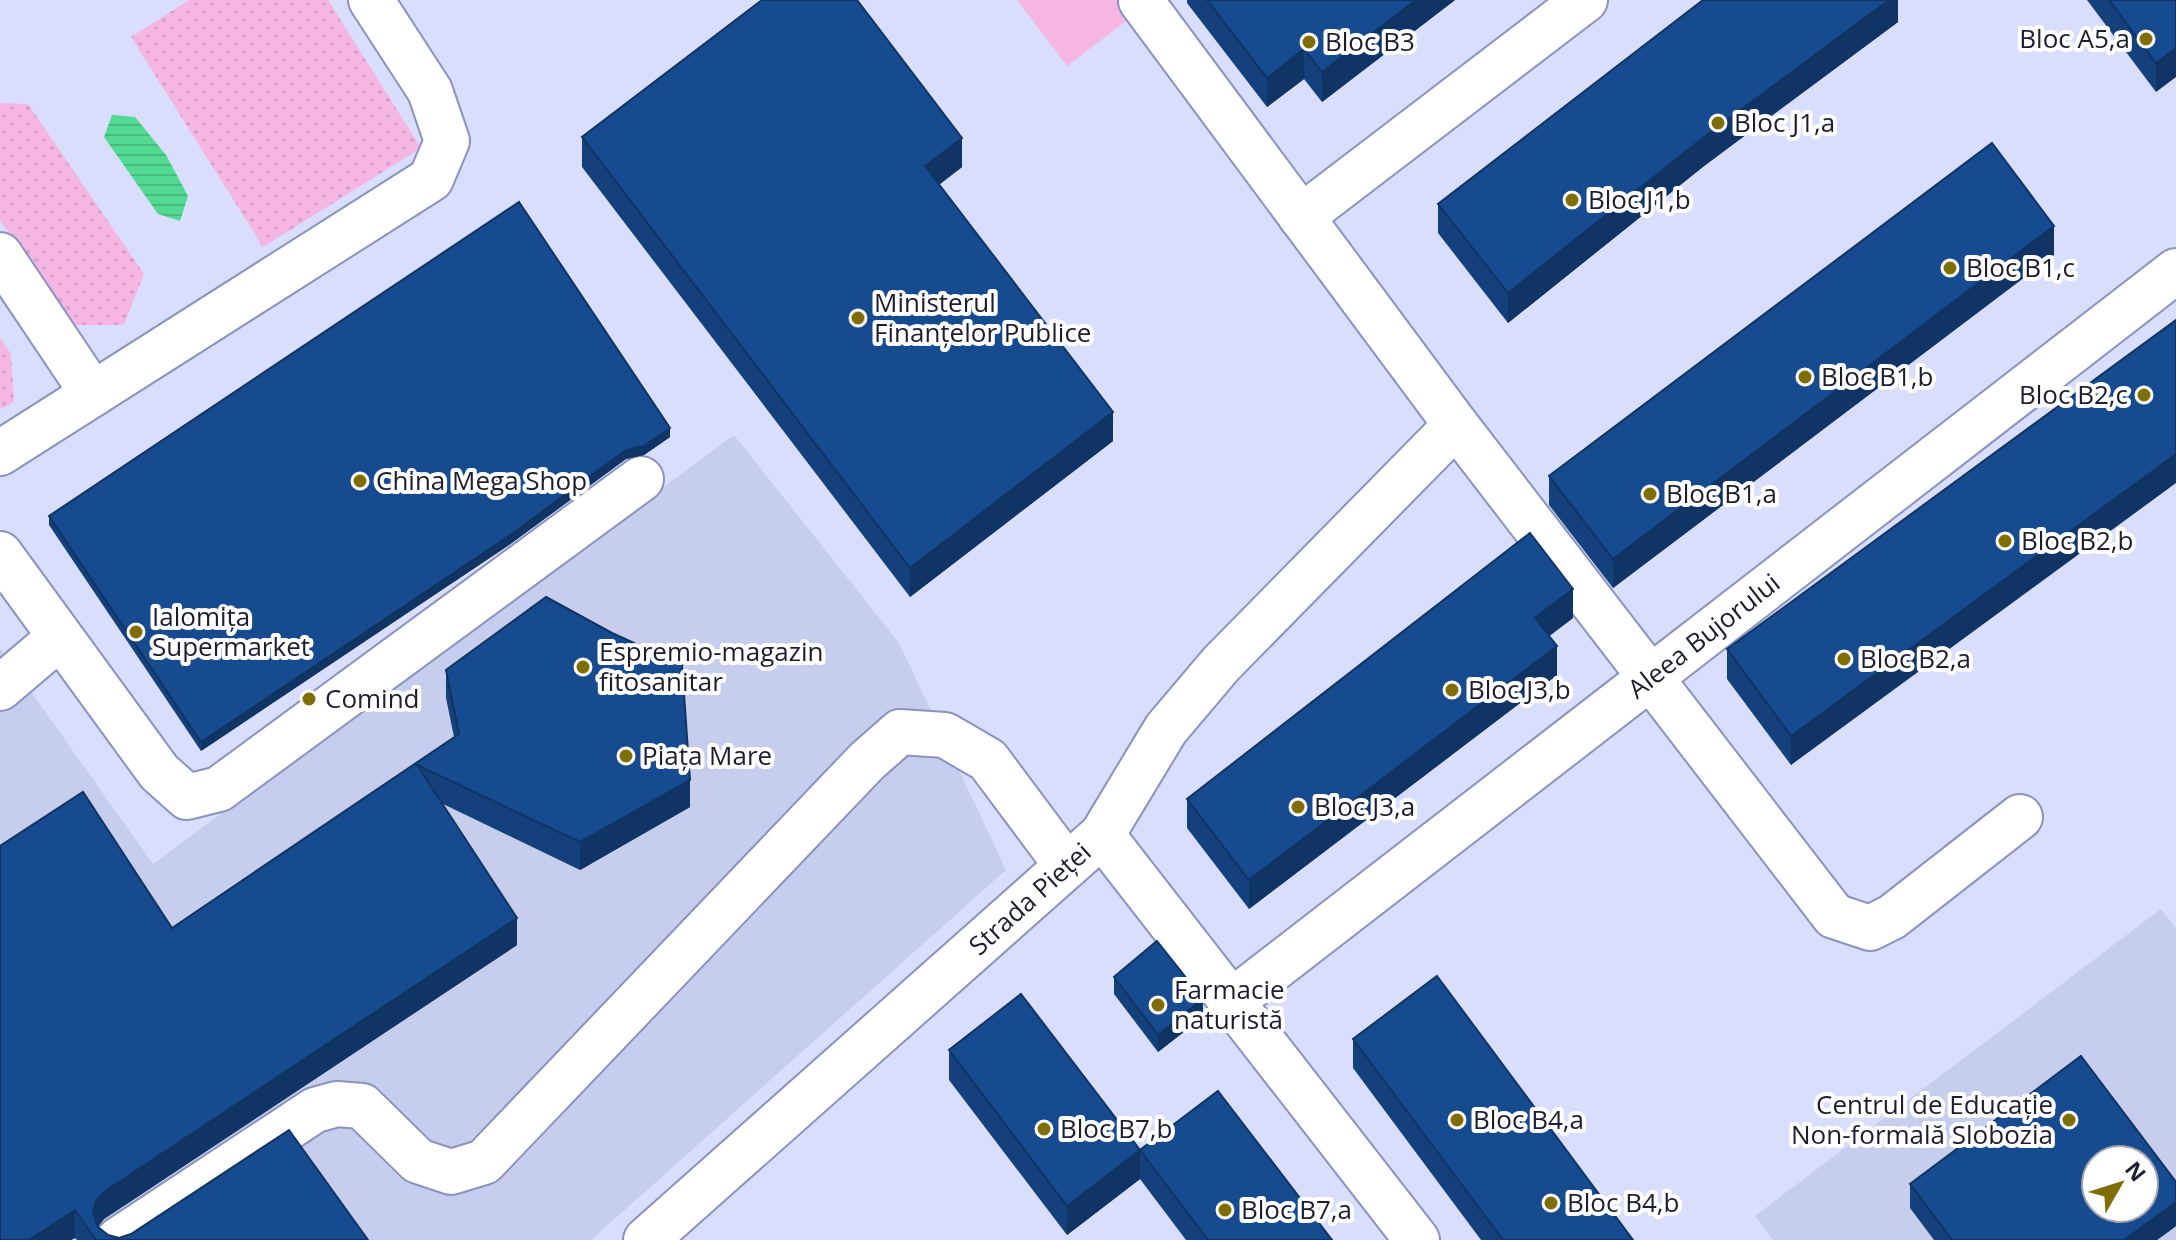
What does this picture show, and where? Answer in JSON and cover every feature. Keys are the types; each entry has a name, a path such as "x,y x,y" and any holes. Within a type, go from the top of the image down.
{"street":[{"path":"0,453 431,179 447,141 435,104 430,91 371,0"},
{"path":"1301,217 1585,0"},
{"path":"1141,1 1456,425 1834,916 1870,928 1892,917 2020,817"},
{"path":"0,255 93,394"},
{"name":"Aleea Bujorului","path":"1232,1001 2176,271"},
{"path":"1102,835 1166,729 1221,664 1456,425"},
{"path":"0,554 159,772 187,797 219,789 641,479"},
{"path":"0,688 60,637"},
{"path":"118,1240 315,1110 337,1104 362,1106 418,1161 451,1172 484,1162 867,761 900,732 945,735 988,760 1067,866"},
{"name":"Strada Pieței","path":"646,1240 1102,835 1417,1240"}],"shaded area":[{"path":"189,0 328,0 421,148 263,247 131,37"},
{"path":"1017,0 1154,0 1067,66"},
{"path":"0,103 28,104 144,274 124,325 73,325 0,220"},
{"path":"112,115 135,117 166,155 188,196 180,221 158,214 104,137"},
{"path":"0,338 11,354 14,402 0,409"},
{"name":"Piața Mare","path":"734,435 899,643 1006,870 591,1240 0,1240 0,648 153,864"},
{"path":"2161,909 2176,928 2176,1240 1773,1240 1755,1216"}],"building":[{"name":"Ministerul Finanțelor Publice","path":"762,0 857,0 962,138 925,166 1113,412 910,568 582,137"},
{"path":"1207,0 1416,0 1322,72 1304,49 1267,78"},
{"path":"1703,0 1889,0 1704,137 1508,293 1438,204"},
{"path":"2109,0 2176,0 2176,48 2156,63"},
{"path":"1992,143 2054,226 1613,559 1549,476"},
{"name":"China Mega Shop","path":"519,202 670,428 644,446 626,450 509,536 201,742 49,516"},
{"path":"2176,320 2176,454 1791,736 1727,649"},
{"path":"1530,533 1573,589 1535,618 1557,646 1249,880 1187,799"},
{"path":"546,597 612,633 682,665 690,780 580,842 417,765 517,918 104,1192 96,1201 93,1213 98,1227 108,1235 119,1238 131,1234 289,1130 368,1240 96,1240 75,1210 29,1240 0,1240 0,846 83,792 172,928 459,734 446,670"},
{"name":"Farmacie naturistă","path":"1157,941 1203,999 1158,1035 1114,977"},
{"path":"1437,976 1633,1240 1503,1240 1353,1039"},
{"name":"Bloc B7,b","path":"1021,994 1140,1150 1067,1206 949,1050"},
{"name":"Centrul de Educație Non-formală Slobozia","path":"2081,1056 2147,1144 2080,1144 2080,1224 2146,1224 2124,1240 1952,1240 1910,1184"},
{"name":"Bloc B7,a","path":"1218,1091 1332,1240 1208,1240 1140,1150"},
{"name":"Centrul de Educație Non-formală Slobozia","path":"2160,1161 2176,1182 2176,1202 2160,1214"}],"place":[{"name":"Bloc A5,a","path":"2146,39"},
{"name":"Bloc B3","path":"1309,42"},
{"name":"Bloc J1,a","path":"1718,123"},
{"name":"Bloc J1,b","path":"1572,200"},
{"name":"Bloc B1,c","path":"1950,268"},
{"name":"Ministerul Finanțelor Publice","path":"858,318"},
{"name":"Bloc B1,b","path":"1805,377"},
{"name":"Bloc B2,c","path":"2144,395"},
{"name":"China Mega Shop","path":"360,481"},
{"name":"Bloc B1,a","path":"1650,494"},
{"name":"Bloc B2,b","path":"2005,541"},
{"name":"Ialomița Supermarket","path":"136,632"},
{"name":"Bloc B2,a","path":"1844,659"},
{"name":"Espremio-magazin fitosanitar","path":"583,667"},
{"name":"Bloc J3,b","path":"1452,690"},
{"name":"Comind","path":"309,699"},
{"name":"Piața Mare","path":"626,756"},
{"name":"Bloc J3,a","path":"1298,807"},
{"name":"Farmacie naturistă","path":"1158,1005"},
{"name":"Bloc B4,a","path":"1457,1120"},
{"name":"Centrul de Educație Non-formală Slobozia","path":"2069,1120"},
{"name":"Bloc B7,b","path":"1044,1129"},
{"name":"Bloc B4,b","path":"1551,1203"},
{"name":"Bloc B7,a","path":"1225,1210"}]}
